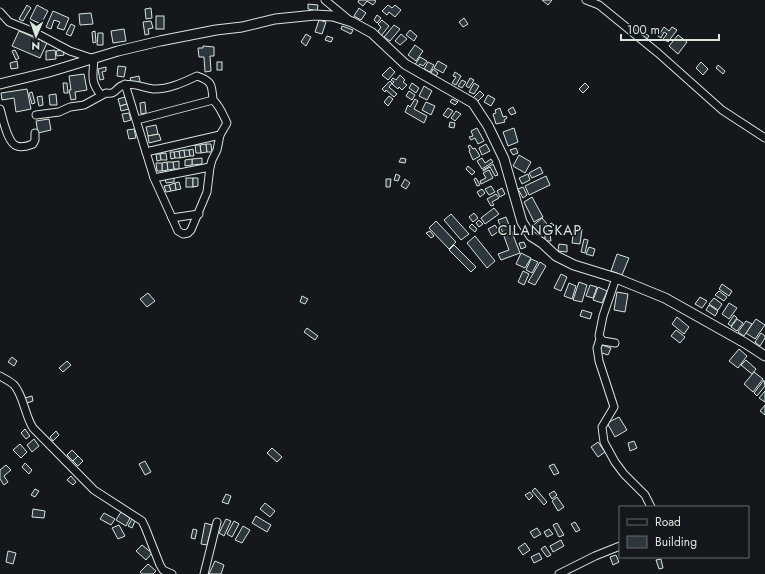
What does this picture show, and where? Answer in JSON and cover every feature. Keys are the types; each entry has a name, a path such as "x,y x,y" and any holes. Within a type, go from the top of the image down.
{"main road":[{"path":"0,84 49,72 118,51 160,41 216,30 242,27 275,19 315,15 333,16 352,22 372,33 406,64 473,103 488,126 504,159 522,222 531,236 542,243 556,256 574,265 616,278 665,298 765,356"}],"street":[{"path":"326,0 352,22"},
{"path":"586,0 599,5 658,53 722,110 765,138"},
{"path":"0,12 9,22 34,32 70,50 94,59 92,78 94,85 101,95"},
{"path":"36,115 59,112 70,107 93,101 106,93 114,93 118,88 125,84 156,89 180,84 197,76 208,80 212,90 213,100 218,105 227,123 220,135 217,150 210,167 207,192 199,214 188,233 183,234 178,231 154,178 125,84"},
{"path":"137,120 213,100"},
{"path":"0,109 9,140 13,144 20,147 33,144 35,142 35,133"},
{"path":"146,152 220,135"},
{"path":"154,178 210,167"},
{"path":"172,218 199,214"},
{"path":"616,278 603,316 600,339 597,348 599,361 614,407 602,427 604,442 615,462 624,474 646,495 651,506"},
{"path":"600,339 615,343"},
{"path":"0,376 10,382 18,390 28,419 33,428 94,490 142,522 160,565 163,570 172,574"},
{"path":"204,574 217,522"},
{"path":"559,574 594,556 619,546"}],"building":[{"path":"359,0 376,1 373,5 367,1 363,6 358,2"},
{"path":"542,0 552,0 548,5"},
{"path":"308,4 318,5 317,11 308,9"},
{"path":"27,5 31,8 23,21 19,19"},
{"path":"37,5 48,11 41,24 30,19"},
{"path":"388,5 392,8 395,5 401,10 395,17 389,12 387,15 382,11"},
{"path":"151,8 152,18 146,19 145,9"},
{"path":"359,8 366,13 361,20 354,16"},
{"path":"53,11 69,18 64,30 57,28 60,22 54,20 51,29 46,27"},
{"path":"91,13 93,24 80,25 79,14"},
{"path":"377,15 381,18 377,23 374,20"},
{"path":"156,16 164,16 164,29 156,29"},
{"path":"464,18 468,24 463,27 459,22"},
{"path":"319,20 326,22 322,34 315,32"},
{"path":"382,20 389,26 381,36 377,33 381,27 378,24"},
{"path":"151,21 153,28 148,29 149,34 145,35 143,22"},
{"path":"71,24 75,26 71,36 66,34"},
{"path":"394,25 400,29 390,41 384,37"},
{"path":"342,26 353,30 351,34 341,29"},
{"path":"664,27 669,31 672,27 677,30 668,42 663,39 667,34 664,32 661,38 658,36"},
{"path":"124,29 126,41 113,43 111,31"},
{"path":"410,30 417,36 414,41 406,35"},
{"path":"19,31 47,43 40,58 12,46"},
{"path":"95,31 96,42 93,43 92,32"},
{"path":"643,32 649,36 646,41 640,36"},
{"path":"98,33 103,33 103,45 97,45"},
{"path":"306,34 311,37 306,46 301,42"},
{"path":"401,34 407,39 400,45 395,41"},
{"path":"678,35 687,42 678,54 669,46"},
{"path":"327,36 333,38 331,42 325,40"},
{"path":"415,45 423,51 416,61 408,55"},
{"path":"203,46 214,47 214,56 210,56 211,71 205,72 204,57 199,57 198,48 203,48"},
{"path":"15,50 19,58 16,60 12,51"},
{"path":"55,50 56,59 46,60 46,51"},
{"path":"63,50 64,55 57,56 56,51"},
{"path":"420,57 427,61 423,66 420,64 417,68 414,66"},
{"path":"17,61 18,68 11,69 10,63"},
{"path":"438,61 447,66 443,73 434,68"},
{"path":"217,62 222,62 222,70 217,70"},
{"path":"428,62 434,65 430,72 424,69"},
{"path":"701,62 708,69 703,75 696,68"},
{"path":"718,65 725,71 723,74 716,68"},
{"path":"118,66 126,67 124,77 117,76"},
{"path":"106,67 106,71 102,72 104,79 100,80 98,69"},
{"path":"390,67 395,72 388,80 382,75"},
{"path":"433,69 438,73 436,76 431,73"},
{"path":"455,72 461,76 456,85 452,83 456,77 453,76"},
{"path":"84,74 87,90 75,92 76,99 71,100 69,76"},
{"path":"400,75 405,80 403,82 407,85 402,90 399,87 398,89 392,84 394,82 391,80 393,78 396,80"},
{"path":"139,76 140,82 132,84 130,78"},
{"path":"470,78 474,80 469,88 466,86"},
{"path":"462,80 466,82 462,88 458,86"},
{"path":"390,81 392,83 389,87 397,94 394,97 386,90 385,92 382,89"},
{"path":"63,83 67,83 68,93 64,93"},
{"path":"412,83 419,88 416,93 409,88"},
{"path":"474,83 479,86 474,94 469,92"},
{"path":"585,83 589,87 583,93 579,89"},
{"path":"424,86 432,91 427,100 419,96"},
{"path":"27,89 31,109 16,112 14,98 2,100 1,93"},
{"path":"409,91 415,95 412,100 406,96"},
{"path":"480,91 484,95 477,102 473,98"},
{"path":"32,92 35,103 32,104 29,93"},
{"path":"56,94 57,105 50,105 49,95"},
{"path":"488,95 495,99 491,106 484,102"},
{"path":"42,96 43,105 39,106 37,97"},
{"path":"389,96 393,99 388,106 384,102"},
{"path":"125,97 127,104 120,106 118,99"},
{"path":"415,99 418,101 414,109 427,116 424,123 405,112 408,105 410,107"},
{"path":"452,99 458,102 455,105 450,102"},
{"path":"145,102 146,113 141,114 140,103"},
{"path":"426,102 435,106 431,115 422,110"},
{"path":"127,104 129,109 121,111 120,106"},
{"path":"513,107 516,113 511,115 508,110"},
{"path":"448,108 453,111 448,118 443,115"},
{"path":"500,108 503,117 506,116 507,118 504,120 505,122 496,124 493,114 496,113 495,110"},
{"path":"456,111 461,114 455,121 451,118"},
{"path":"129,113 131,120 124,122 122,114"},
{"path":"49,119 51,130 38,133 36,121"},
{"path":"450,122 455,123 454,128 449,127"},
{"path":"156,125 158,134 148,136 146,127"},
{"path":"477,128 484,141 478,144 475,138 471,140 469,137 473,136 471,131"},
{"path":"514,128 518,142 508,146 503,132"},
{"path":"134,129 136,138 129,139 127,130"},
{"path":"159,134 161,140 149,143 148,136"},
{"path":"206,144 207,152 201,153 200,145"},
{"path":"206,144 211,144 212,152 207,152"},
{"path":"486,144 490,151 482,155 479,148"},
{"path":"195,145 200,145 201,153 196,153"},
{"path":"470,145 473,149 475,148 480,156 473,160 468,146"},
{"path":"516,148 518,153 513,155 510,150"},
{"path":"193,149 194,156 190,156 189,150"},
{"path":"184,150 185,157 180,158 179,151"},
{"path":"184,150 189,150 190,156 185,157"},
{"path":"179,151 180,158 175,158 174,152"},
{"path":"170,152 174,152 175,158 171,159"},
{"path":"166,153 167,160 161,160 160,154"},
{"path":"156,154 160,154 161,160 157,161"},
{"path":"519,155 531,162 525,173 513,166"},
{"path":"202,158 202,164 192,165 192,159"},
{"path":"401,158 406,159 405,163 399,162"},
{"path":"482,158 485,163 491,159 493,162 482,169 477,161"},
{"path":"192,159 192,165 185,166 185,160"},
{"path":"179,161 179,169 174,169 173,162"},
{"path":"167,162 168,170 162,171 162,163"},
{"path":"167,162 173,162 174,169 168,170"},
{"path":"156,163 162,163 162,171 157,171"},
{"path":"493,164 498,175 495,176 490,167 483,171 483,170"},
{"path":"468,166 475,172 472,175 466,169"},
{"path":"540,167 543,173 532,178 529,173"},
{"path":"489,170 493,178 481,184 480,181 486,178 483,173"},
{"path":"396,174 400,176 398,181 394,180"},
{"path":"528,174 530,180 522,184 519,178"},
{"path":"546,176 550,185 529,195 525,186"},
{"path":"174,178 174,182 166,183 165,179"},
{"path":"186,178 193,178 193,187 186,187"},
{"path":"193,178 198,178 198,186 193,187"},
{"path":"476,178 480,185 477,186 474,179"},
{"path":"386,179 391,179 390,187 386,187"},
{"path":"405,179 410,183 406,189 401,186"},
{"path":"179,182 181,189 176,190 175,183"},
{"path":"175,183 176,190 171,191 169,185"},
{"path":"169,185 171,191 166,192 164,186"},
{"path":"491,186 495,192 489,195 485,189"},
{"path":"523,187 527,195 523,198 518,189"},
{"path":"502,188 505,194 500,197 497,191"},
{"path":"482,189 485,193 480,197 477,192"},
{"path":"496,194 499,198 492,202 494,205 491,206 487,199"},
{"path":"532,197 543,217 534,222 524,202"},
{"path":"494,208 499,214 485,224 481,218"},
{"path":"474,213 478,218 473,222 469,217"},
{"path":"451,214 469,234 461,240 444,220"},
{"path":"506,217 520,253 501,260 498,254 509,250 498,220"},
{"path":"542,218 548,225 537,234 531,227"},
{"path":"479,220 483,224 479,227 476,223"},
{"path":"436,221 456,242 449,249 429,228"},
{"path":"551,223 554,225 547,232 544,230"},
{"path":"472,224 477,229 475,232 469,227"},
{"path":"495,225 499,231 492,236 488,229"},
{"path":"574,228 582,229 580,244 572,243"},
{"path":"430,231 434,236 431,238 426,233"},
{"path":"545,234 550,234 551,241 545,241"},
{"path":"475,236 495,261 487,268 467,243"},
{"path":"584,239 588,240 585,253 581,252"},
{"path":"524,242 526,247 521,249 519,243"},
{"path":"559,244 567,245 567,252 558,251"},
{"path":"454,245 476,267 471,272 449,250"},
{"path":"589,247 595,249 593,256 586,254"},
{"path":"521,253 531,258 525,268 516,264"},
{"path":"617,254 629,258 622,275 611,271"},
{"path":"531,259 538,262 532,273 526,270"},
{"path":"540,262 546,266 535,285 528,282"},
{"path":"523,271 529,274 524,285 518,282"},
{"path":"561,274 567,277 561,291 554,288"},
{"path":"579,282 587,285 582,302 573,300"},
{"path":"569,283 576,286 572,299 564,296"},
{"path":"722,284 732,291 729,296 719,289"},
{"path":"590,285 597,287 593,298 586,296"},
{"path":"598,287 607,291 602,303 593,300"},
{"path":"719,291 727,297 724,301 715,295"},
{"path":"617,292 628,294 625,312 614,310"},
{"path":"148,293 155,301 147,307 140,299"},
{"path":"302,296 308,299 305,304 300,302"},
{"path":"700,297 707,301 702,308 695,304"},
{"path":"714,298 722,304 718,310 709,304"},
{"path":"729,303 737,308 729,319 722,314"},
{"path":"709,305 718,311 715,316 706,310"},
{"path":"582,310 592,313 590,319 580,316"},
{"path":"734,315 737,318 731,326 728,324"},
{"path":"677,317 689,327 684,334 672,324"},
{"path":"737,319 743,323 737,331 731,327"},
{"path":"756,319 765,325 755,339 746,333"},
{"path":"746,321 752,324 744,336 738,332"},
{"path":"307,328 318,336 315,340 304,332"},
{"path":"676,330 685,337 680,343 671,336"},
{"path":"761,333 765,336 765,338 760,346 755,342"},
{"path":"602,345 611,348 608,355 599,352"},
{"path":"739,349 747,356 738,368 729,361"},
{"path":"12,357 17,361 14,366 8,362"},
{"path":"746,360 756,369 752,374 741,365"},
{"path":"67,361 71,365 63,372 59,368"},
{"path":"754,372 763,379 753,392 744,384"},
{"path":"764,380 765,386 757,396 754,393"},
{"path":"765,391 765,402 759,398"},
{"path":"32,396 33,401 27,403 25,398"},
{"path":"765,405 765,415 760,411"},
{"path":"619,417 627,430 615,437 607,423"},
{"path":"25,429 30,436 26,439 21,433"},
{"path":"56,431 59,435 53,441 50,437"},
{"path":"34,439 39,446 32,452 27,445"},
{"path":"634,441 637,448 630,451 628,443"},
{"path":"598,442 605,452 598,457 591,447"},
{"path":"20,444 27,452 21,458 13,450"},
{"path":"272,448 282,457 277,462 267,453"},
{"path":"72,450 78,456 73,461 67,455"},
{"path":"78,456 83,461 78,466 73,461"},
{"path":"145,461 151,472 145,475 139,464"},
{"path":"25,463 32,470 29,474 22,467"},
{"path":"554,464 559,473 554,475 549,466"},
{"path":"6,465 11,470 4,476 8,482 4,485 0,479 0,470"},
{"path":"71,476 76,482 73,485 67,480"},
{"path":"535,488 547,502 544,505 532,491"},
{"path":"35,489 39,491 35,497 31,495"},
{"path":"554,491 557,495 552,499 549,494"},
{"path":"530,492 533,496 529,500 525,495"},
{"path":"226,494 231,496 228,504 222,502"},
{"path":"557,497 564,507 558,511 552,501"},
{"path":"265,503 275,511 270,517 260,509"},
{"path":"33,509 45,511 44,518 32,517"},
{"path":"121,512 130,518 126,526 116,520"},
{"path":"104,513 115,519 111,525 100,519"},
{"path":"256,516 271,525 267,532 252,523"},
{"path":"132,519 135,521 132,528 128,526"},
{"path":"226,519 231,521 224,536 219,533"},
{"path":"234,521 239,524 232,537 227,534"},
{"path":"575,522 580,530 576,532 571,524"},
{"path":"205,523 212,525 207,545 201,544"},
{"path":"557,523 564,535 559,537 553,525"},
{"path":"119,525 125,536 118,539 112,528"},
{"path":"243,526 250,530 242,543 235,540"},
{"path":"537,528 541,534 534,538 530,532"},
{"path":"193,529 197,530 195,539 191,538"},
{"path":"549,529 553,534 547,537 544,532"},
{"path":"561,540 564,546 553,552 550,546"},
{"path":"525,543 530,550 523,555 518,548"},
{"path":"142,545 152,553 146,560 136,551"},
{"path":"545,546 551,555 547,557 541,549"},
{"path":"8,551 16,553 13,564 6,562"},
{"path":"539,553 542,559 534,563 531,557"},
{"path":"616,555 619,562 613,565 610,557"},
{"path":"661,559 663,568 659,569 656,560"},
{"path":"215,561 224,565 221,574 209,574"},
{"path":"148,564 156,571 153,574 142,574 140,572"}],"district":[{"name":"CILANGKAP","path":"540,230"}]}
